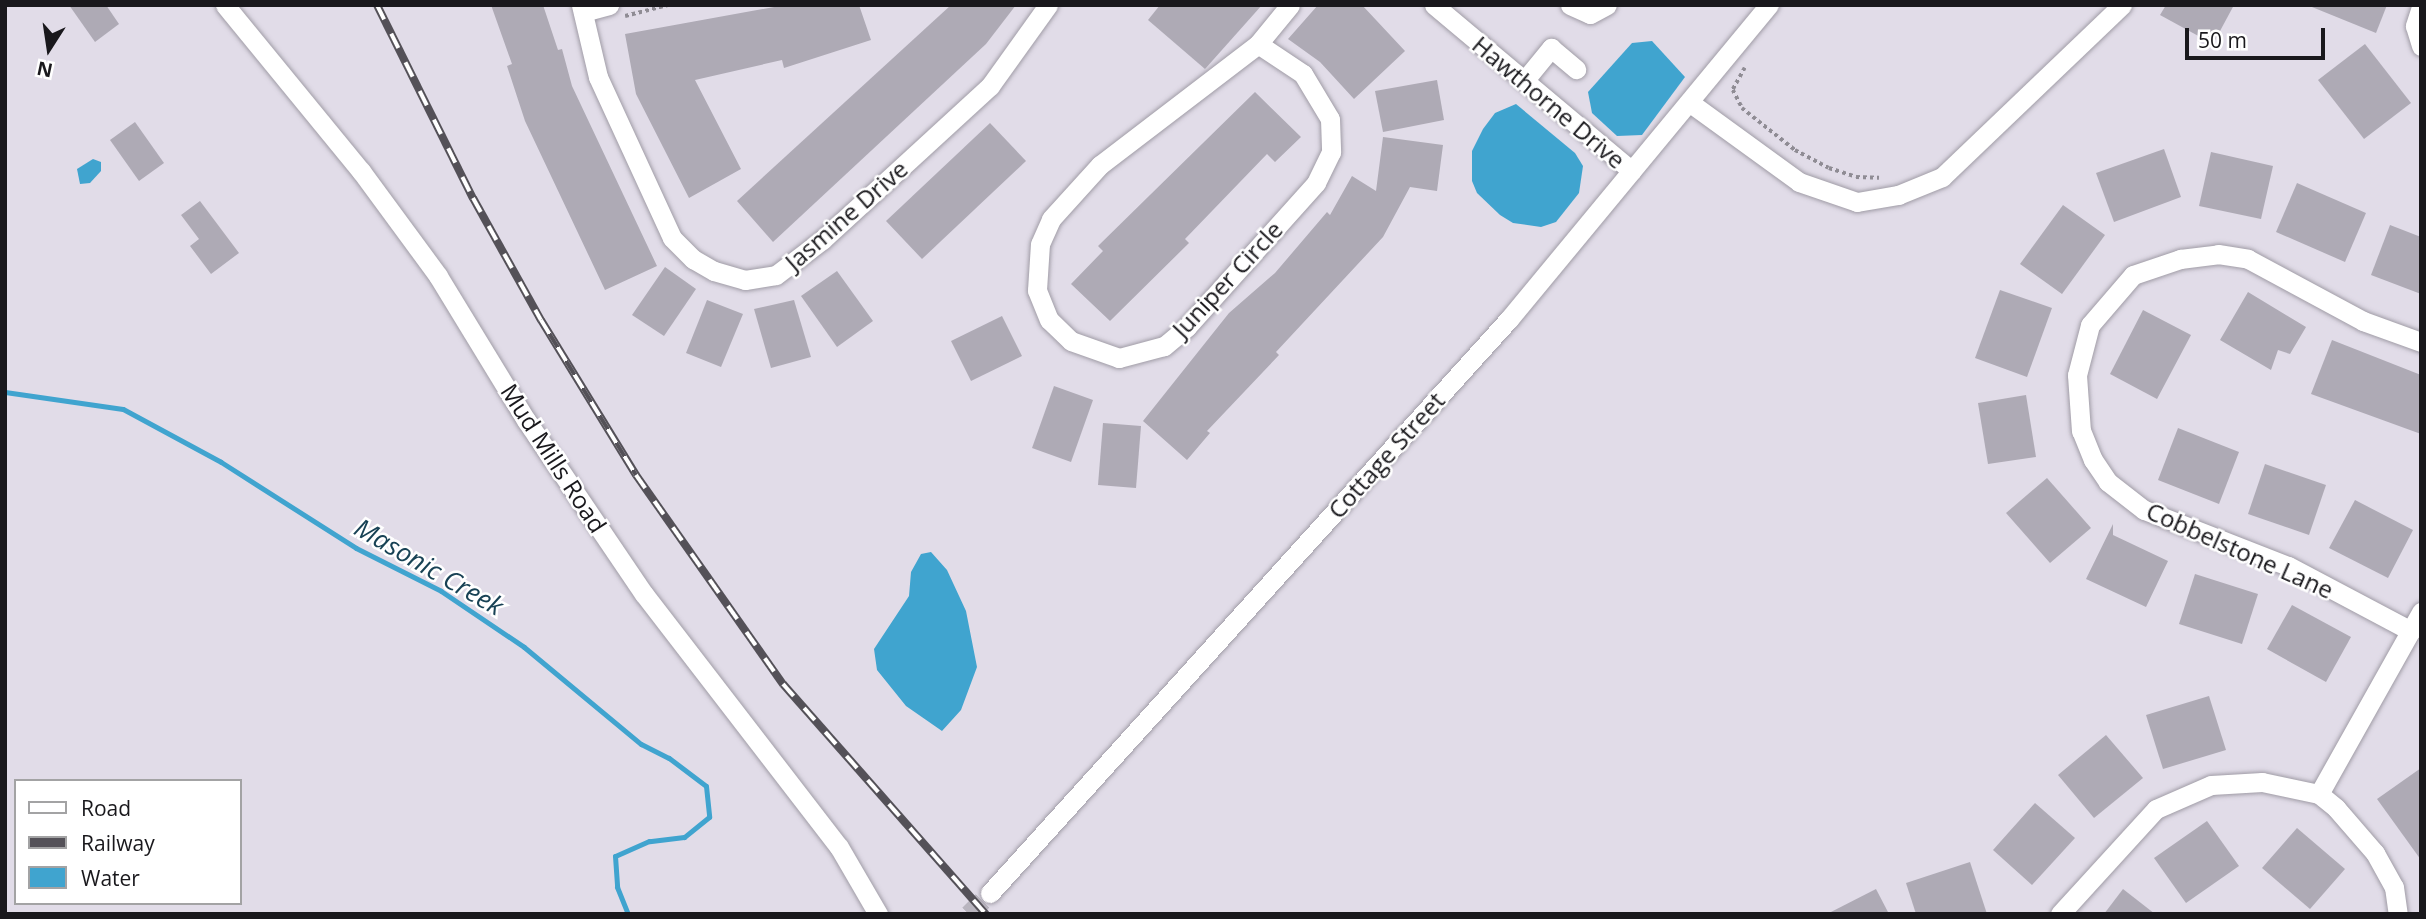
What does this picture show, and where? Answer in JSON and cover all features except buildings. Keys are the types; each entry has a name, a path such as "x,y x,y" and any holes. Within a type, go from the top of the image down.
{"street":[{"name":"Mud Mills Road","path":"225,5 361,171 438,276 526,420 644,594 839,847 877,914"},
{"name":"Jasmine Drive","path":"582,9 598,77 673,238 703,265 745,280 776,275 822,240 990,86 1048,5"},
{"name":"Juniper Circle","path":"1258,44 1303,74 1330,119 1331,152 1316,183 1187,327 1164,346 1119,358 1071,341 1049,320 1037,289 1040,244 1051,219 1100,165 1258,44 1290,5"},
{"path":"1570,5 1590,14 1607,5"},
{"name":"Cottage Street","path":"990,893 1499,329 1769,5"},
{"path":"1689,102 1799,181 1857,202 1898,195 1942,177 2122,5"},
{"name":"Hawthorne Drive","path":"1435,6 1632,172"},
{"path":"2421,7 2415,26 2421,46"},
{"path":"582,9 613,12"},
{"path":"1524,81 1551,48 1576,69"},
{"name":"Cobbelstone Lane","path":"2411,631 2288,566 2144,510 2108,482 2093,460 2081,431 2077,375 2090,325 2133,275 2180,259 2218,254 2248,259 2363,321 2421,342"},
{"path":"2319,794 2421,612"},
{"path":"2060,914 2156,809 2211,785 2262,782 2319,794 2375,853 2393,887 2398,914"}],"path":[{"path":"613,12 668,5"},
{"path":"1745,68 1736,78 1735,99 1795,150 1856,177 1888,178"}],"water":[{"path":"1652,41 1685,77 1642,135 1617,136 1592,113 1588,92 1632,43"},
{"path":"1516,104 1575,153 1583,166 1579,193 1556,222 1541,227 1513,223 1500,215 1477,193 1472,181 1472,151 1483,129 1495,113"},
{"path":"93,159 101,162 101,171 90,183 80,184 77,169"},
{"path":"931,552 947,570 966,611 977,667 961,710 942,731 906,706 877,670 874,649 909,596 911,572 921,554"}],"waterway":[{"name":"Masonic Creek","path":"5,392 123,409 221,462 356,548 441,591 524,647 641,744 669,758 706,786 709,817 684,837 649,841 615,856 617,887 628,914"},
{"name":"Masonic Creek","path":"767,914 813,914"}],"tunnel":[{"path":"969,914 990,893"}],"railway":[{"path":"377,5 473,198 541,320 636,475 783,684 986,914"}]}
